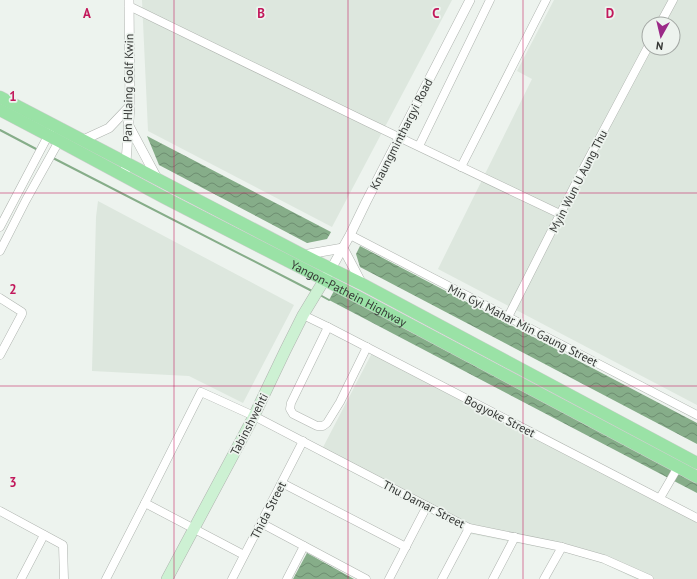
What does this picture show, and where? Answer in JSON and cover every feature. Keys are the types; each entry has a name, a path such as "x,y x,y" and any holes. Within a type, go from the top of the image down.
{"main road":[{"name":"Yangon-Pathein Highway","path":"0,97 51,130 59,141 172,202 319,289 697,476"},
{"name":"Yangon-Pathein Highway","path":"0,110 51,130 83,140 303,255 362,284 697,463"},
{"name":"Tabinshwehti","path":"167,579 254,416 303,315 331,268"}],"street":[{"path":"419,146 490,0"},
{"path":"461,167 546,0"},
{"path":"664,16 673,0"},
{"name":"Knaungminthargyi Road","path":"331,268 350,236 468,1"},
{"path":"130,3 461,167 560,214"},
{"name":"Pan Hlaing Golf Kwin","path":"125,176 130,106 130,3"},
{"name":"Myin Wun U Aung Thu","path":"508,318 560,214 643,56"},
{"path":"83,140 110,128 130,106"},
{"path":"128,124 158,180"},
{"path":"0,227 51,130"},
{"path":"0,251 59,141"},
{"name":"Min Gyi Mahar Min Gaung Street","path":"350,236 697,415"},
{"path":"303,255 343,248 362,284"},
{"path":"0,298 22,312 22,314 0,355"},
{"name":"Bogyoke Street","path":"303,315 328,326 697,518"},
{"path":"328,326 290,403 292,414 317,426 323,426 327,423 340,402 367,347"},
{"name":"Thu Damar Street","path":"145,503 201,392 254,416 469,528 562,547 604,559 649,579"},
{"name":"Thida Street","path":"232,579 303,441"},
{"path":"660,498 677,467"},
{"path":"282,483 406,547"},
{"path":"106,579 145,503 244,555"},
{"path":"389,579 427,506"},
{"path":"0,511 63,545 64,579"},
{"path":"261,523 366,579"},
{"path":"442,579 469,528"},
{"path":"21,579 44,535"},
{"path":"493,579 515,537"},
{"path":"287,579 304,546"},
{"path":"544,579 562,547"}],"shaded area":[{"path":"142,0 452,0 332,227 148,131"},
{"path":"554,0 697,0 697,405 438,269 532,79 517,71"},
{"path":"98,201 294,305 243,403 189,376 92,371 96,217"},
{"path":"373,351 697,521 697,579 636,579 600,562 564,552 471,534 319,455"}],"water":[{"path":"147,136 331,232 327,239 307,243 159,165"},
{"path":"360,246 697,423 697,444 360,267 356,254"},
{"path":"334,291 697,483 697,493 329,300"},
{"path":"307,553 354,579 293,579"}],"waterway":[{"path":"0,130 38,150"},
{"path":"53,158 312,291"},
{"path":"320,295 329,300"}]}
